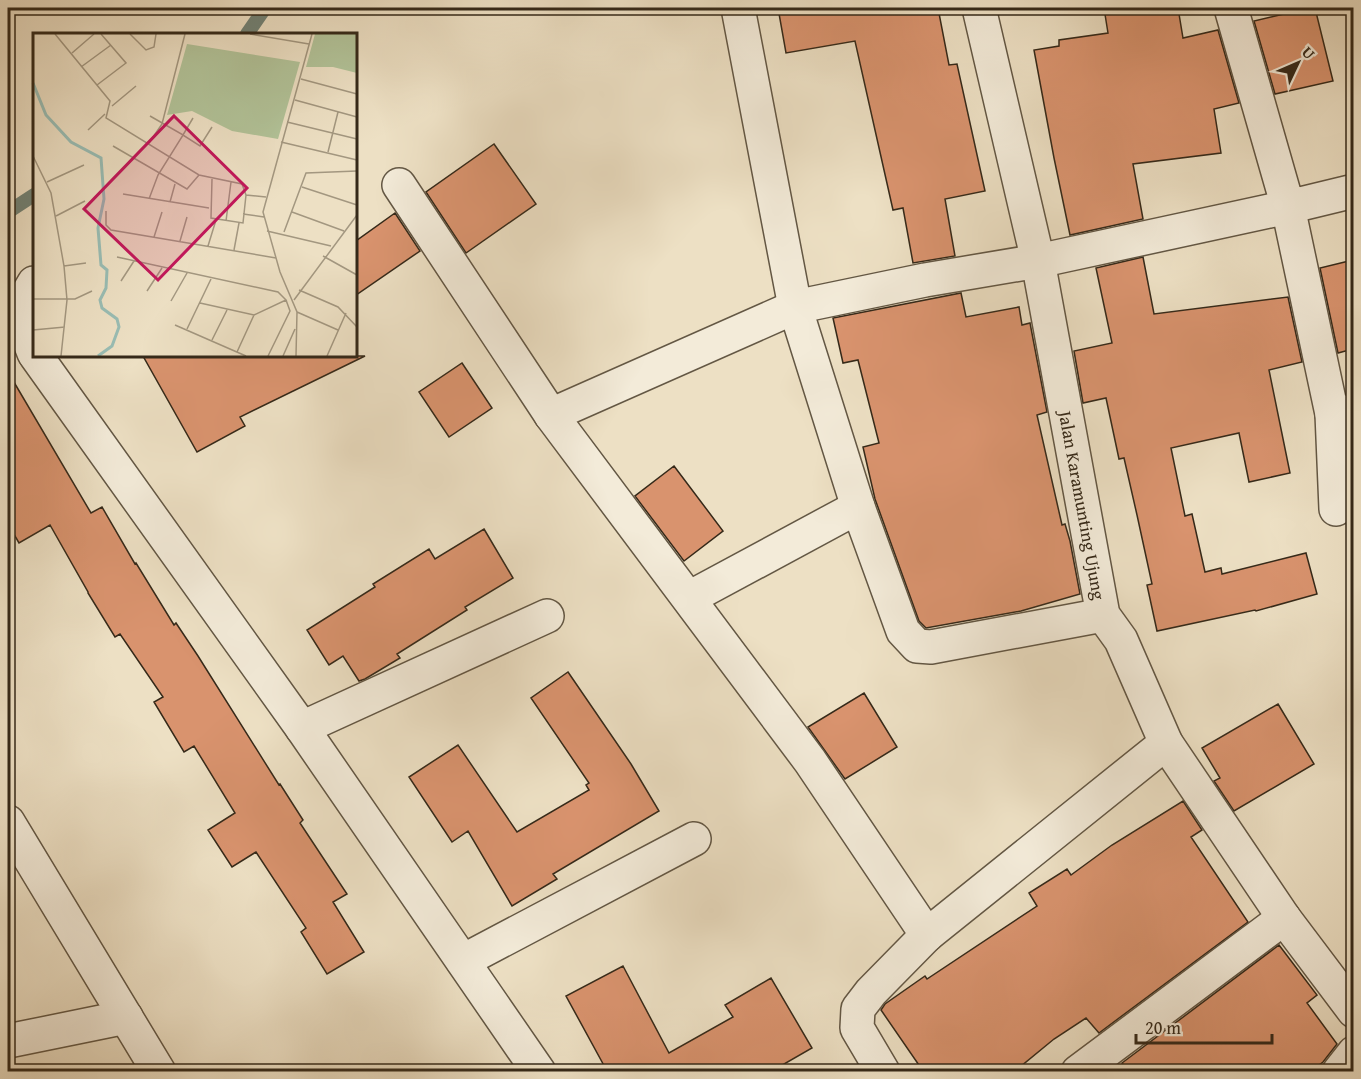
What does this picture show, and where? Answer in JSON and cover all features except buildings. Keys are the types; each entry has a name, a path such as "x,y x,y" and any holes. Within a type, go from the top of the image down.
{"street":[{"path":"738,8 795,307 858,507 903,631 917,646 931,647 1103,615"},
{"name":"Jalan Karamunting Ujung","path":"980,8 1038,261 1103,615 1120,640 1166,743 1284,918 1353,1011"},
{"path":"1232,8 1343,412 1336,508"},
{"path":"399,185 551,415 810,761 927,935"},
{"path":"551,415 795,307 925,280 1038,261 1353,191"},
{"path":"33,285 19,315 33,349"},
{"path":"37,357 302,728 538,1071"},
{"path":"689,598 858,507"},
{"path":"302,728 547,616"},
{"path":"883,1071 857,1028 858,1010 871,992 927,935 1166,743"},
{"path":"8,822 159,1071"},
{"path":"463,961 694,839"},
{"path":"1078,1071 1284,918"},
{"path":"8,1041 126,1017"},
{"path":"1339,1071 1353,1053"}],"waterway":[{"path":"248,33 265,8"},
{"path":"8,212 33,196"}]}
